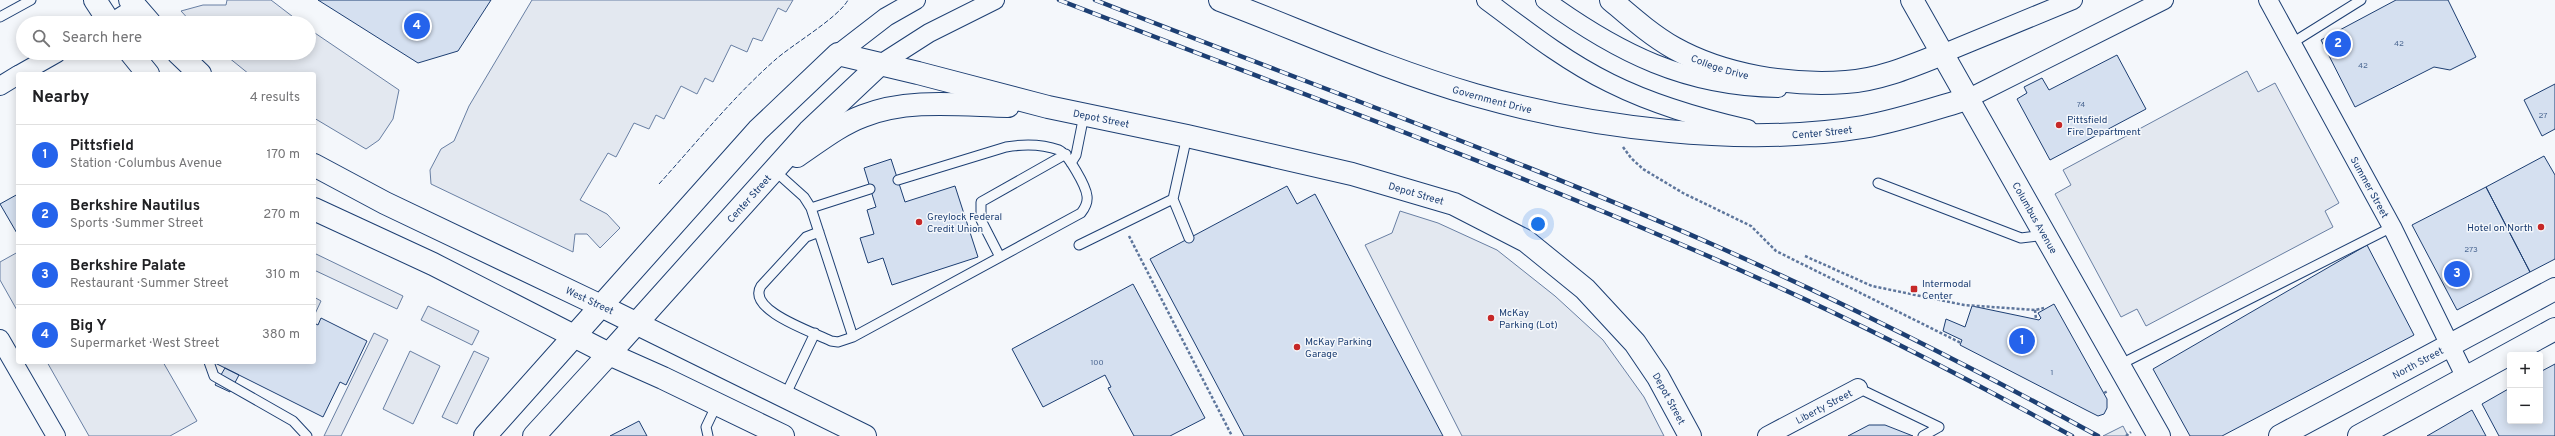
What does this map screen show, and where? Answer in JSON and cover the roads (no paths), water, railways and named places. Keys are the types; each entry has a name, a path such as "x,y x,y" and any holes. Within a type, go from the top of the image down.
{"main road":[{"path":"95,0 105,16"},
{"name":"Government Drive","path":"1220,0 1398,69 1473,94 1531,109 1604,122 1703,133 1779,134"},
{"name":"College Drive","path":"1612,0 1654,35 1675,48 1705,62 1730,70 1791,81 1847,82"},
{"name":"Columbus Avenue","path":"1912,0 2159,436"},
{"path":"485,436 758,130 838,54"},
{"name":"Depot Street","path":"838,54 1048,107 1187,136 1404,187 1454,204 1526,242 1585,289 1635,343 1658,376 1690,436"},
{"path":"1847,82 1895,71 1942,54"},
{"path":"137,60 146,72"},
{"path":"185,60 198,72"},
{"name":"Center Street","path":"534,436 776,170 809,131 879,65"},
{"name":"Center Street","path":"1779,134 1836,131 1887,122 1967,99"},
{"name":"Depot Street","path":"776,170 847,124 863,116 892,108 941,104 1048,107"},
{"name":"West Street","path":"316,166 385,203 637,322 865,436"},
{"path":"316,210 403,249 609,354 718,404 783,436"},
{"name":"North Street","path":"2280,436 2555,289"},
{"path":"2359,436 2555,329"}],"street":[{"path":"838,54 886,17 916,0"},
{"name":"Center Street","path":"879,65 929,34 995,0"},
{"name":"Center Street","path":"1486,0 1574,63 1628,92 1689,114 1779,134"},
{"path":"1544,0 1593,33 1622,50 1655,66 1686,76 1724,84 1763,88 1815,87 1847,82"},
{"path":"1942,54 2073,0"},
{"name":"Center Street","path":"1967,99 2164,0"},
{"name":"Summer Street","path":"2268,0 2392,227 2466,378"},
{"path":"126,16 139,10"},
{"path":"24,72 45,60"},
{"path":"0,86 16,77"},
{"path":"0,339 56,436"},
{"name":"Liberty Street","path":"1767,436 1858,388"}],"lane":[{"path":"0,17 31,0"},
{"path":"2292,42 2361,0"},
{"path":"1071,163 1076,155 1084,115"},
{"path":"1187,136 1173,199 1189,238"},
{"path":"819,232 806,237 757,292 762,305 769,311 831,341 838,342 853,337 1081,213 1086,206 1088,197 1066,154 1058,150 1023,144 1006,147 898,180"},
{"path":"1000,257 981,220 981,202 1066,154"},
{"path":"776,170 804,197 811,208 853,337"},
{"path":"1878,183 2021,238 2045,235"},
{"path":"811,208 870,188"},
{"path":"1079,245 1173,199"},
{"path":"2119,365 2392,227"},
{"path":"785,396 815,333"},
{"path":"210,364 214,376 293,421 307,436"},
{"path":"1858,388 1939,427 1923,436"},
{"path":"708,436 706,427 718,404"}],"railway":[{"path":"1059,0 1499,169 1674,241 1840,315 1957,374 2072,436"},
{"path":"1095,0 1484,150 1638,212 1714,245 1908,336 2098,436"}],"place":[{"name":"Big Y","path":"417,26"},
{"name":"Berkshire Nautilus","path":"2338,44"},
{"name":"Pittsfield Fire Department","path":"2059,125"},
{"name":"Greylock Federal Credit Union","path":"919,222"},
{"name":"Hotel on North","path":"2541,227"},
{"name":"Berkshire Palate","path":"2457,274"},
{"name":"Intermodal Center","path":"1914,289"},
{"name":"McKay Parking (Lot)","path":"1491,318"},
{"name":"Pittsfield","path":"2022,341"},
{"name":"McKay Parking Garage","path":"1297,347"}]}
